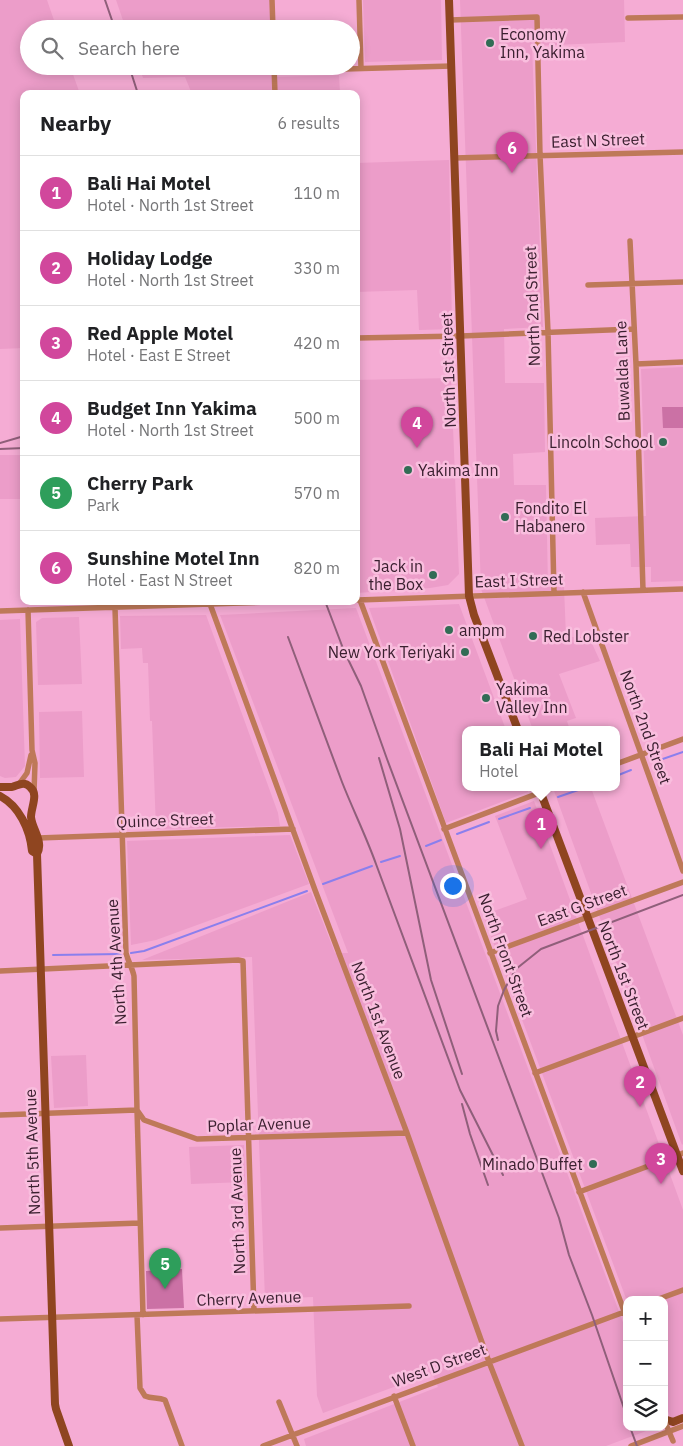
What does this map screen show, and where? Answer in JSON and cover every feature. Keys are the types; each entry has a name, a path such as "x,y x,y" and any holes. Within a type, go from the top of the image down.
{"main road":[{"name":"North 1st Street","path":"449,0 469,596 474,615 516,726"},
{"path":"0,787 26,784 34,792 34,800 26,809 18,809 0,796"},
{"path":"12,804 9,793 16,785"},
{"name":"North 1st Street","path":"540,791 632,1036 680,1154 683,1171"},
{"name":"North 5th Avenue","path":"12,804 30,834 32,851 36,854"},
{"name":"North 5th Avenue","path":"32,804 31,819 38,838 39,850 36,854 56,1410 70,1446"},
{"path":"668,1421 673,1422 683,1418"}],"street":[{"path":"272,0 273,20"},
{"path":"359,0 360,20"},
{"name":"North 2nd Street","path":"450,20 537,17 540,155 548,332 554,593"},
{"path":"628,18 683,17"},
{"path":"360,34 361,68 452,66"},
{"path":"274,75 275,90"},
{"name":"East N Street","path":"454,158 683,152"},
{"name":"Buwalda Lane","path":"630,241 643,590"},
{"path":"588,285 683,282"},
{"path":"360,338 634,329"},
{"path":"636,364 683,362"},
{"name":"East I Street","path":"360,600 683,589"},
{"name":"North 2nd Street","path":"583,592 683,871"},
{"path":"0,611 186,605"},
{"name":"North 1st Avenue","path":"210,605 522,1446"},
{"name":"North Front Street","path":"360,605 623,1306"},
{"name":"North 4th Avenue","path":"115,608 126,953 134,976 140,1223 140,1388 145,1396 165,1400 182,1446"},
{"path":"28,610 32,750 35,763 34,792"},
{"path":"620,762 683,739"},
{"path":"16,785 27,773 32,750"},
{"path":"444,829 538,791"},
{"name":"Quince Street","path":"38,838 293,829"},
{"name":"East G Street","path":"490,953 683,882"},
{"name":"North 3rd Avenue","path":"130,965 243,961 254,1311"},
{"path":"0,971 130,965"},
{"path":"535,1073 683,1018"},
{"path":"0,1115 137,1110"},
{"name":"Poplar Avenue","path":"137,1110 144,1120 198,1140 407,1133"},
{"path":"580,1192 680,1154"},
{"path":"0,1228 140,1223"},
{"path":"667,1296 683,1290"},
{"name":"Cherry Avenue","path":"0,1320 409,1306"},
{"name":"West D Street","path":"263,1446 623,1312"},
{"path":"394,1396 413,1446"},
{"path":"279,1402 297,1446"},
{"path":"634,1445 683,1426"},
{"path":"668,1428 674,1444"}],"shaded area":[{"path":"0,0 47,0 54,20 20,20 20,75 73,75 79,90 20,90 20,348 0,349"},
{"path":"116,0 271,0 271,20 123,20"},
{"path":"363,0 441,0 442,60 365,62"},
{"path":"460,0 624,0 625,42 532,46 543,327 504,329 505,383 544,383 545,452 513,454 514,485 546,485 548,587 564,587 566,637 589,637 600,661 559,674 576,718 567,721 569,726 532,726 481,589"},
{"path":"142,75 273,75 273,77 339,75 340,90 190,90 185,77 143,78"},
{"path":"449,160 452,329 419,330 417,290 360,292 360,163"},
{"name":"Lincoln School","path":"683,367 683,581 651,582 651,567 631,567 630,544 596,545 595,518 646,516 641,369"},
{"path":"451,378 459,574 448,585 360,593 360,380"},
{"path":"662,407 683,407 683,428 663,428"},
{"path":"0,455 20,455 20,499 0,499"},
{"path":"459,604 505,726 462,726 462,791 528,792 446,823 369,608"},
{"path":"356,608 623,1322 623,1431 646,1431 606,1446 306,1446 304,1439 438,1387 432,1373 323,1413 317,1396 313,1297 265,1299 252,957 142,960 311,892 335,953 348,953 220,615"},
{"path":"206,615 278,813 280,826 156,829 148,663 143,663 142,648 121,649 120,616"},
{"path":"79,617 82,684 38,685 36,622 42,618"},
{"path":"20,619 25,766 16,777 5,778 0,776 0,620"},
{"path":"82,711 84,777 40,778 39,712"},
{"path":"554,791 592,791 683,1035 682,1145"},
{"path":"534,801 683,1210 683,1414 671,1419 668,1411 668,1296 625,1296 483,915 527,899 495,816"},
{"path":"290,835 309,884 156,940 131,945 127,841"},
{"path":"86,1055 88,1106 54,1108 51,1056"},
{"path":"244,1145 245,1182 191,1184 189,1147"},
{"path":"182,1269 184,1308 147,1309 146,1271"}],"waterway":[{"path":"657,761 683,752"},
{"path":"620,774 631,770"},
{"path":"558,797 575,791"},
{"path":"499,819 530,808"},
{"path":"457,834 489,822"},
{"path":"426,846 441,840"},
{"path":"381,862 400,856"},
{"path":"323,884 372,866"},
{"path":"131,953 144,951 307,891"},
{"path":"53,955 121,954"}],"railway":[{"path":"105,0 112,20"},
{"path":"132,75 137,90"},
{"path":"0,443 20,437"},
{"path":"0,449 20,448"},
{"path":"327,605 344,651 361,686 559,1218 569,1255 623,1405"},
{"path":"288,637 342,782 372,854 460,1090 503,1175"},
{"path":"379,758 400,829 431,980 462,1074"},
{"path":"498,1040 496,1031 498,1006 504,990 516,969 541,949 683,895"},
{"path":"462,1104 470,1134 488,1185"},
{"path":"631,1431 637,1446"}],"place":[{"name":"Economy Inn, Yakima","path":"490,43"},
{"name":"Sunshine Motel Inn","path":"512,173"},
{"name":"Lincoln School","path":"663,442"},
{"name":"Budget Inn Yakima","path":"417,448"},
{"name":"Yakima Inn","path":"408,470"},
{"name":"Fondito El Habanero","path":"505,517"},
{"name":"Jack in the Box","path":"433,575"},
{"name":"ampm","path":"449,630"},
{"name":"Red Lobster","path":"533,636"},
{"name":"New York Teriyaki","path":"465,652"},
{"name":"Yakima Valley Inn","path":"486,698"},
{"name":"Bali Hai Motel","path":"541,849"},
{"name":"Holiday Lodge","path":"640,1107"},
{"name":"Minado Buffet","path":"593,1164"},
{"name":"Red Apple Motel","path":"661,1184"},
{"name":"Cherry Park","path":"165,1289"}]}
